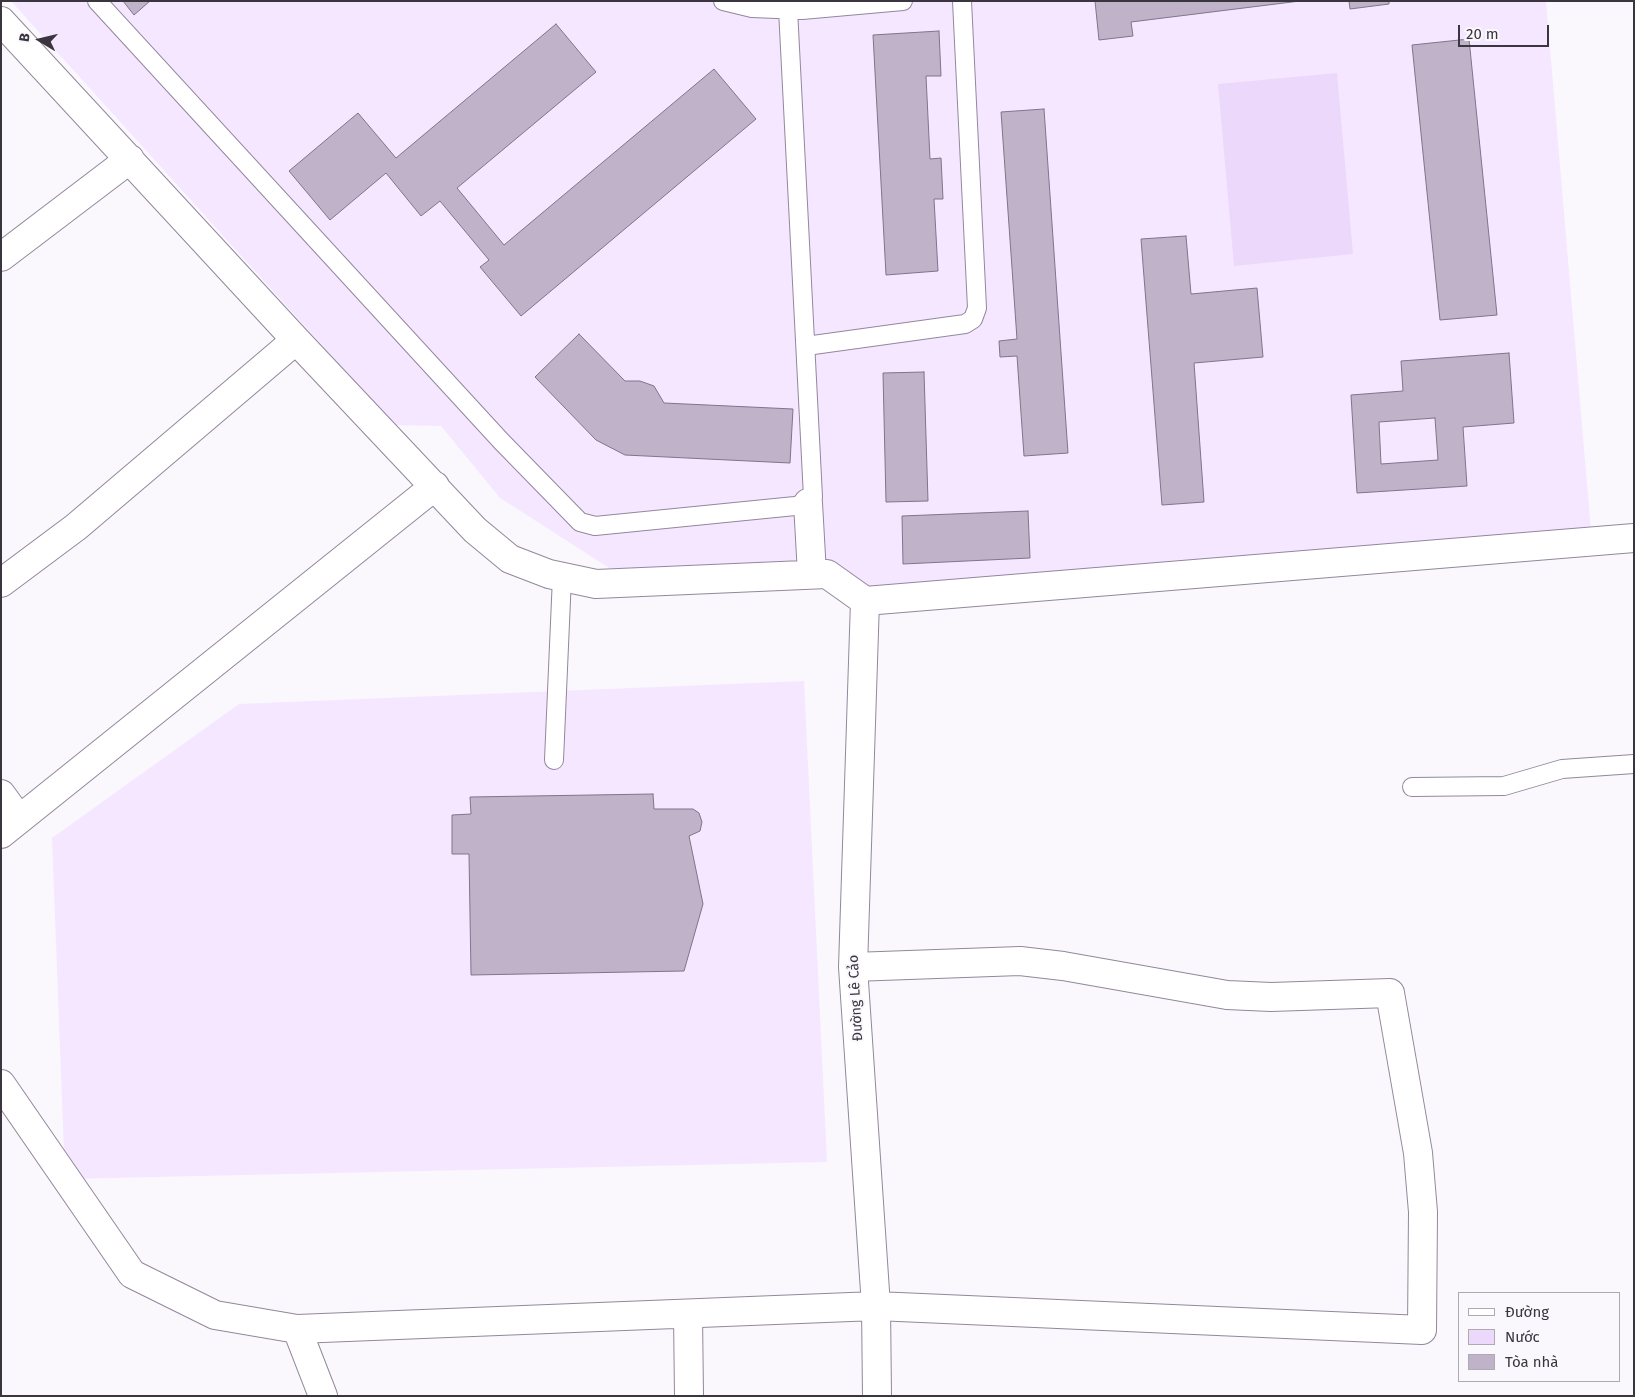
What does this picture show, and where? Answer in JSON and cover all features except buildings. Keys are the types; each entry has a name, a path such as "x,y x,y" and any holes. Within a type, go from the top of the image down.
{"street":[{"path":"1,21 296,340 475,530 510,559 549,574 596,584 827,574 865,601 1634,538"},
{"path":"1,257 130,159"},
{"path":"1,583 76,527 296,340"},
{"path":"1,794 10,826 434,486"},
{"path":"808,503 812,574"},
{"name":"Đường Lê Cảo","path":"865,601 853,967 876,1306 877,1396"},
{"path":"1,1084 132,1274 215,1315 297,1329 876,1306 1422,1330 1422,1212 1418,1153 1390,993 1271,997 1227,995 1063,966 1020,961 853,967"},
{"path":"688,1314 689,1396"},
{"path":"297,1329 323,1396"}],"lane":[{"path":"96,1 501,441 580,522 595,526 812,502 814,490 788,9"},
{"path":"723,1 752,8 802,10 903,1"},
{"path":"806,346 965,324 973,319 977,308 962,1"},
{"path":"554,760 562,577"},
{"path":"1412,788 1504,786 1562,769 1634,764"}],"shaded area":[{"path":"11,1 1546,1 1591,531 874,590 820,562 611,569 500,498 441,426 394,425"},
{"path":"804,681 827,1162 65,1179 52,838 239,704"}],"water":[{"path":"1337,73 1353,254 1234,266 1218,84"}]}
